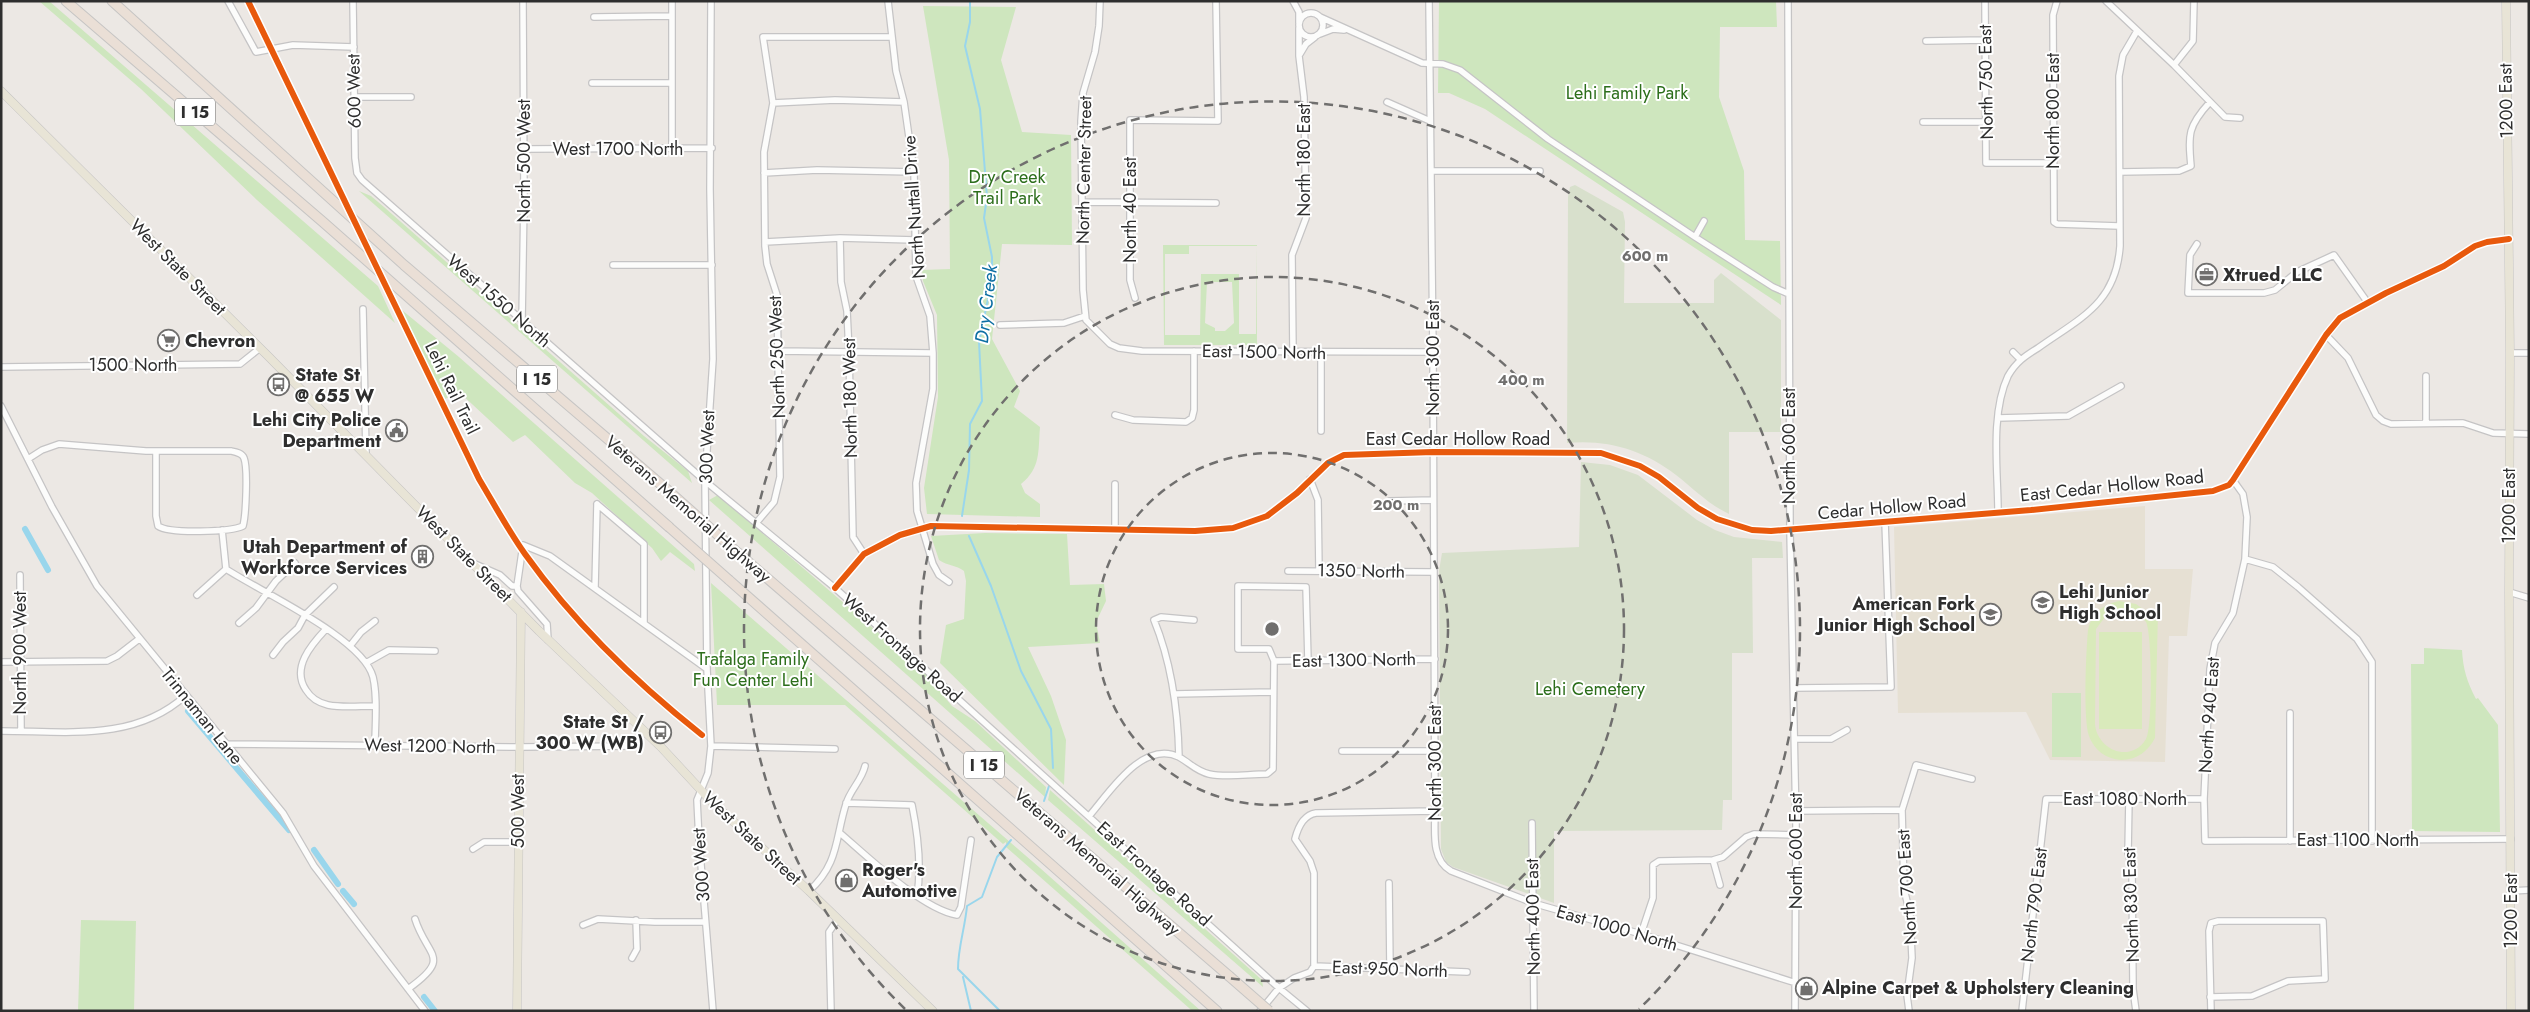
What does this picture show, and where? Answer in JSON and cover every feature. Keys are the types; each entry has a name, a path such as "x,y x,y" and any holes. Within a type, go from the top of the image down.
{"highway":[{"name":"Veterans Memorial Highway","path":"66,1 323,222 1215,1009"},
{"name":"Veterans Memorial Highway","path":"112,1 404,265 671,493 1269,1011"}],"main road":[{"name":"1200 East","path":"2506,1 2510,353 2508,592 2511,1011"},
{"name":"West State Street","path":"1,91 366,454 548,640 662,747 701,792 809,891 933,1011"},
{"name":"500 West","path":"517,1011 520,612"}],"street":[{"path":"228,1 251,47 256,52 293,45 354,47"},
{"name":"600 West","path":"354,1 355,158 357,173 362,180"},
{"name":"North 500 West","path":"522,321 523,1"},
{"path":"672,1 672,149"},
{"name":"300 West","path":"711,1 714,359 705,481 707,669 711,746 708,772 698,800 698,840 713,1011"},
{"name":"North Nuttall Drive","path":"888,1 896,72 904,102 914,172 916,276 930,316 933,353 933,389 916,483 917,511 933,564 939,575 949,582"},
{"name":"North Center Street","path":"1085,316 1081,121 1083,93 1095,52 1100,26 1100,1"},
{"name":"North 40 East","path":"1135,298 1130,280 1130,120 1218,121 1216,1"},
{"path":"1294,1 1346,30 1422,64 1443,64 1460,70 1554,144 1773,287 1789,294"},
{"name":"North 180 East","path":"1293,353 1292,255 1306,218 1304,97 1299,56 1299,12 1294,1"},
{"name":"North 300 East","path":"1429,1 1435,659 1434,812 1436,848 1441,863"},
{"name":"North 600 East","path":"1788,1 1790,531 1796,811 1795,1011"},
{"name":"North 750 East","path":"1985,1 1986,163 2053,163"},
{"name":"North 800 East","path":"2057,1 2053,15 2054,222 2057,224 2119,226"},
{"path":"2106,1 2174,65 2225,118 2240,118"},
{"path":"2174,65 2193,41 2194,1"},
{"path":"1313,13 1305,15 1299,26 1306,36 1317,36"},
{"path":"594,17 672,16"},
{"path":"1317,36 1323,26 1320,17"},
{"path":"1299,56 1306,44 1327,30 1346,30"},
{"path":"1998,512 1998,418 2004,387 2020,359 2095,307 2106,293 2119,258 2119,76 2124,55 2138,31"},
{"name":"North 250 West","path":"757,522 774,502 780,486 777,295 767,264 765,242 764,152 773,103 763,37 892,37"},
{"path":"1926,42 1986,40"},
{"path":"592,83 672,83"},
{"path":"354,97 410,97"},
{"path":"773,103 835,100 904,102"},
{"path":"1387,102 1430,121"},
{"path":"2120,172 2180,171 2191,166 2189,132 2198,116 2210,102"},
{"path":"1923,122 1986,122"},
{"name":"West 1700 North","path":"524,149 712,148"},
{"path":"764,173 817,170 914,172"},
{"path":"1431,171 1540,171"},
{"name":"West 1550 North","path":"362,180 705,481"},
{"path":"1082,202 1216,203"},
{"path":"1695,237 1704,221"},
{"path":"765,242 840,238 915,240"},
{"name":"North 180 West","path":"840,238 841,282 847,311 849,352 853,537 864,554"},
{"path":"2233,480 2326,335 2340,318 2444,266 2475,246 2509,239"},
{"path":"2197,244 2190,255 2188,294 2264,294 2275,290 2297,272 2334,255 2368,303"},
{"path":"613,265 712,266"},
{"path":"363,309 366,454"},
{"path":"1000,325 1064,323 1085,316"},
{"name":"East 1500 North","path":"1085,316 1099,336 1119,348 1293,353 1433,352"},
{"path":"2326,335 2348,358 2376,415 2383,422 2463,423 2493,433 2529,434"},
{"name":"1500 North","path":"1,367 240,364 260,348"},
{"path":"777,351 933,353"},
{"path":"1115,415 1133,420 1186,422 1192,418 1194,410 1194,351"},
{"path":"1321,352 1321,431"},
{"path":"2013,352 2020,359"},
{"path":"2510,353 2529,353"},
{"path":"2426,376 2426,423"},
{"path":"1998,418 2068,416 2121,386"},
{"name":"Trinnaman Lane","path":"1,406 68,537 97,586 224,744 283,813 314,866 425,1011"},
{"path":"28,459 42,450 59,444 156,451 231,451 241,455 244,459 245,517 243,526 236,529 222,530 162,529 158,524 156,451"},
{"name":"East Cedar Hollow Road","path":"864,554 887,541 922,528 944,525 1195,531 1233,528 1268,516 1297,493 1328,463 1344,455 1433,452 1601,453 1626,460 1646,469 1717,519 1752,530 1790,531"},
{"path":"1310,479 1318,500 1319,571"},
{"name":"East Cedar Hollow Road","path":"1998,512 2199,494 2217,490 2233,480"},
{"name":"North 940 East","path":"2205,841 2204,799 2210,669 2215,643 2233,613 2245,559 2246,509 2243,494 2233,480"},
{"name":"West Frontage Road","path":"705,481 835,588 1028,760"},
{"path":"1115,484 1115,529"},
{"path":"1390,501 1433,500"},
{"path":"595,587 597,504 644,544 644,623"},
{"name":"Cedar Hollow Road","path":"1790,531 1998,512"},
{"path":"1794,688 1891,687 1885,522"},
{"path":"222,530 226,569"},
{"path":"548,640 547,624 525,601 516,586 523,545 550,556 707,669"},
{"path":"835,588 864,554"},
{"path":"2245,559 2273,566 2357,639 2372,662 2372,841"},
{"path":"239,623 256,608 266,594 295,563"},
{"path":"472,563 500,576 512,586 516,586"},
{"path":"226,569 326,629 350,646 366,662 373,675 375,688 375,746"},
{"path":"197,595 226,569"},
{"name":"1350 North","path":"1288,571 1434,572"},
{"name":"North 900 West","path":"20,575 20,731"},
{"path":"273,655 282,642 298,628 305,616 334,586"},
{"path":"1090,815 1124,774 1137,764 1153,756 1179,757 1192,767 1211,775 1266,774 1273,769 1274,661 1269,649 1238,649 1238,586 1306,586 1308,661"},
{"path":"2508,592 2529,598"},
{"path":"1179,757 1179,726 1174,694 1165,645 1154,620 1161,617 1194,620"},
{"path":"350,646 361,632 375,621"},
{"path":"326,629 310,649 301,669 303,685 316,701 336,706 374,706"},
{"path":"1,662 107,661 117,656 139,639"},
{"path":"366,662 389,650 435,651"},
{"name":"East 1300 North","path":"1274,661 1435,659"},
{"path":"1174,694 1273,692"},
{"path":"1,731 93,731 130,727 157,717 185,696"},
{"path":"2290,713 2290,841"},
{"path":"1795,739 1830,738 1847,730"},
{"name":"West 1200 North","path":"224,744 519,747 635,746"},
{"path":"711,746 834,749"},
{"path":"1342,751 1435,750"},
{"name":"East Frontage Road","path":"1028,760 1279,988 1307,1011"},
{"path":"809,891 822,879 834,857 846,803 863,774 864,766"},
{"name":"North 700 East","path":"1909,1011 1907,995 1912,958 1910,914 1904,889 1902,810 1916,766 1972,779"},
{"name":"North 830 East","path":"2129,798 2128,853 2132,867 2133,989 2136,1011"},
{"name":"East 1080 North","path":"2046,800 2204,799"},
{"name":"North 790 East","path":"2022,1011 2046,800"},
{"path":"846,803 912,805 918,839 920,881 917,896"},
{"path":"1796,811 1902,810"},
{"path":"1260,1011 1279,988 1294,978 1310,972 1314,966 1316,888 1310,860 1295,839 1301,822 1309,814 1316,813 1434,812"},
{"name":"North 400 East","path":"1532,823 1534,1011"},
{"path":"840,833 917,896 948,914 956,915 961,907 970,840"},
{"path":"1641,934 1653,898 1652,865 1659,861 1713,860 1723,857 1746,837 1754,834 1796,835"},
{"name":"East 1100 North","path":"2205,841 2510,839"},
{"path":"473,849 484,842 518,842"},
{"path":"1713,860 1720,885"},
{"name":"East 1000 North","path":"1441,863 1451,871 1533,903 1641,934 1796,983"},
{"path":"1390,883 1390,969"},
{"path":"2511,890 2529,890"},
{"path":"583,925 598,918 705,922"},
{"path":"408,989 424,978 434,964 434,955 420,935 415,919"},
{"path":"831,1011 829,932 838,919"},
{"path":"632,958 637,948 636,920"},
{"path":"2210,998 2252,996 2288,981 2324,979 2323,922 2218,921 2211,923 2209,931 2210,998 2211,1011"},
{"name":"East 950 North","path":"1314,966 1466,972"}],"shaded area":[{"name":"Lehi Junior High School","path":"2145,506 2145,569 2193,569 2187,636 2169,636 2165,762 2050,760 2026,712 1898,713 1894,527"}],"green space":[{"path":"39,1 49,1 378,286 395,323 257,200 141,89"},
{"name":"Lehi Family Park","path":"1439,1 1776,1 1777,27 1720,27 1719,97 1744,171 1745,240 1780,241 1781,305 1485,109 1449,93 1438,93"},
{"name":"Dry Creek Trail Park","path":"923,6 1016,7 1001,60 1022,132 1071,135 1072,245 1002,244 992,339 1020,391 1014,407 1040,427 1035,465 1032,472 1021,484 1025,493 1040,504 1040,517 927,514 924,488 938,397 937,315 923,281 922,270 950,269 949,160"},
{"path":"1575,185 1623,212 1625,222 1624,303 1714,303 1714,280 1721,273 1781,320 1781,432 1729,432 1729,514 1708,501 1664,466 1638,453 1611,445 1582,442 1567,443 1568,197 1570,187"},
{"path":"359,191 371,196 384,207 644,436 688,471 692,483"},
{"path":"1163,245 1257,245 1257,246 1257,345 1164,345","holes":["1189,246 1257,246 1256,334 1239,334 1239,274 1201,274 1200,335 1165,335 1165,254 1189,254","1207,282 1232,282 1234,323 1225,331 1215,331 1215,328 1205,323"]},
{"path":"397,306 459,357 694,564 695,571 670,552 661,561 652,548 592,493 575,483 525,435 513,442 459,392 443,400"},
{"name":"Lehi Cemetery","path":"1581,462 1610,465 1638,475 1697,520 1715,530 1734,537 1782,542 1783,558 1752,558 1753,653 1732,653 1732,800 1723,800 1722,830 1554,831 1554,903 1453,867 1446,862 1441,849 1439,571 1442,553 1579,547"},
{"path":"718,495 924,672 952,706 975,721 1046,787 1045,797 709,500"},
{"path":"985,533 1067,534 1070,585 1104,584 1106,601 1096,622 1100,643 1028,647 1051,696 1066,740 1064,785 940,663 946,625 964,619 966,581 964,571 939,560 931,536"},
{"name":"Trafalga Family Fun Center Lehi","path":"711,583 1040,868 1201,1011 1192,1011 1006,847 1006,842 1003,844 845,705 717,705"},
{"path":"2119,601 2136,604 2150,614 2150,611 2158,611 2155,738 2141,754 2127,760 2110,758 2101,753 2091,741 2087,727 2086,668 2088,630 2095,614 2103,607","holes":["2124,609 2138,614 2146,622 2150,643 2151,680 2150,718 2146,739 2140,747 2124,752 2108,747 2097,733 2095,724 2096,629 2108,613"]},
{"path":"2099,632 2142,632 2142,729 2099,729"},
{"path":"2424,648 2462,650 2464,669 2473,693 2498,725 2500,832 2412,831 2411,664 2424,664"},
{"path":"2052,693 2081,693 2081,757 2052,757"},
{"path":"1050,790 1262,980 1263,987 1048,800"},
{"path":"81,920 136,921 134,1011 78,1011"}],"waterway":[{"name":"Dry Creek","path":"962,516 969,470 970,424 982,401 979,342 992,280 992,257 984,218 987,197 980,109 965,46 970,22 970,1"},
{"path":"25,529 48,570"},
{"name":"Dry Creek","path":"969,536 991,586 1021,671 1051,729 1053,768"},
{"path":"188,711 289,830"},
{"name":"Dry Creek","path":"1044,801 1049,786"},
{"name":"Dry Creek","path":"1000,1011 958,969 958,961 967,906 982,897 997,857 1011,840"},
{"path":"314,850 338,884"},
{"path":"343,891 354,904"},
{"path":"963,977 971,1011"},
{"path":"424,997 435,1011"}],"cycle path":[{"name":"Lehi Rail Trail","path":"248,1 479,479 507,526 544,580 585,628 630,673 702,735"},
{"path":"835,588 864,554 900,535 931,526 1195,531 1233,528 1267,516 1297,493 1328,463 1344,455 1433,452 1601,453 1640,466 1659,477 1698,508 1717,519 1752,530 1771,531 2031,510 2213,491 2229,485 2233,480 2326,335 2340,318 2386,293 2444,266 2475,246 2509,239"}],"place":[{"name":"Xtrued, LLC","path":"2207,275"},
{"name":"Chevron","path":"169,341"},
{"name":"State St @ 655 W","path":"279,385"},
{"name":"Lehi City Police Department","path":"397,430"},
{"name":"Utah Department of Workforce Services","path":"423,557"},
{"name":"Lehi Junior High School","path":"2043,602"},
{"name":"American Fork Junior High School","path":"1991,614"},
{"name":"State St / 300 W (WB)","path":"660,732"},
{"name":"Roger's Automotive","path":"846,880"},
{"name":"Alpine Carpet & Upholstery Cleaning","path":"1806,988"}]}
